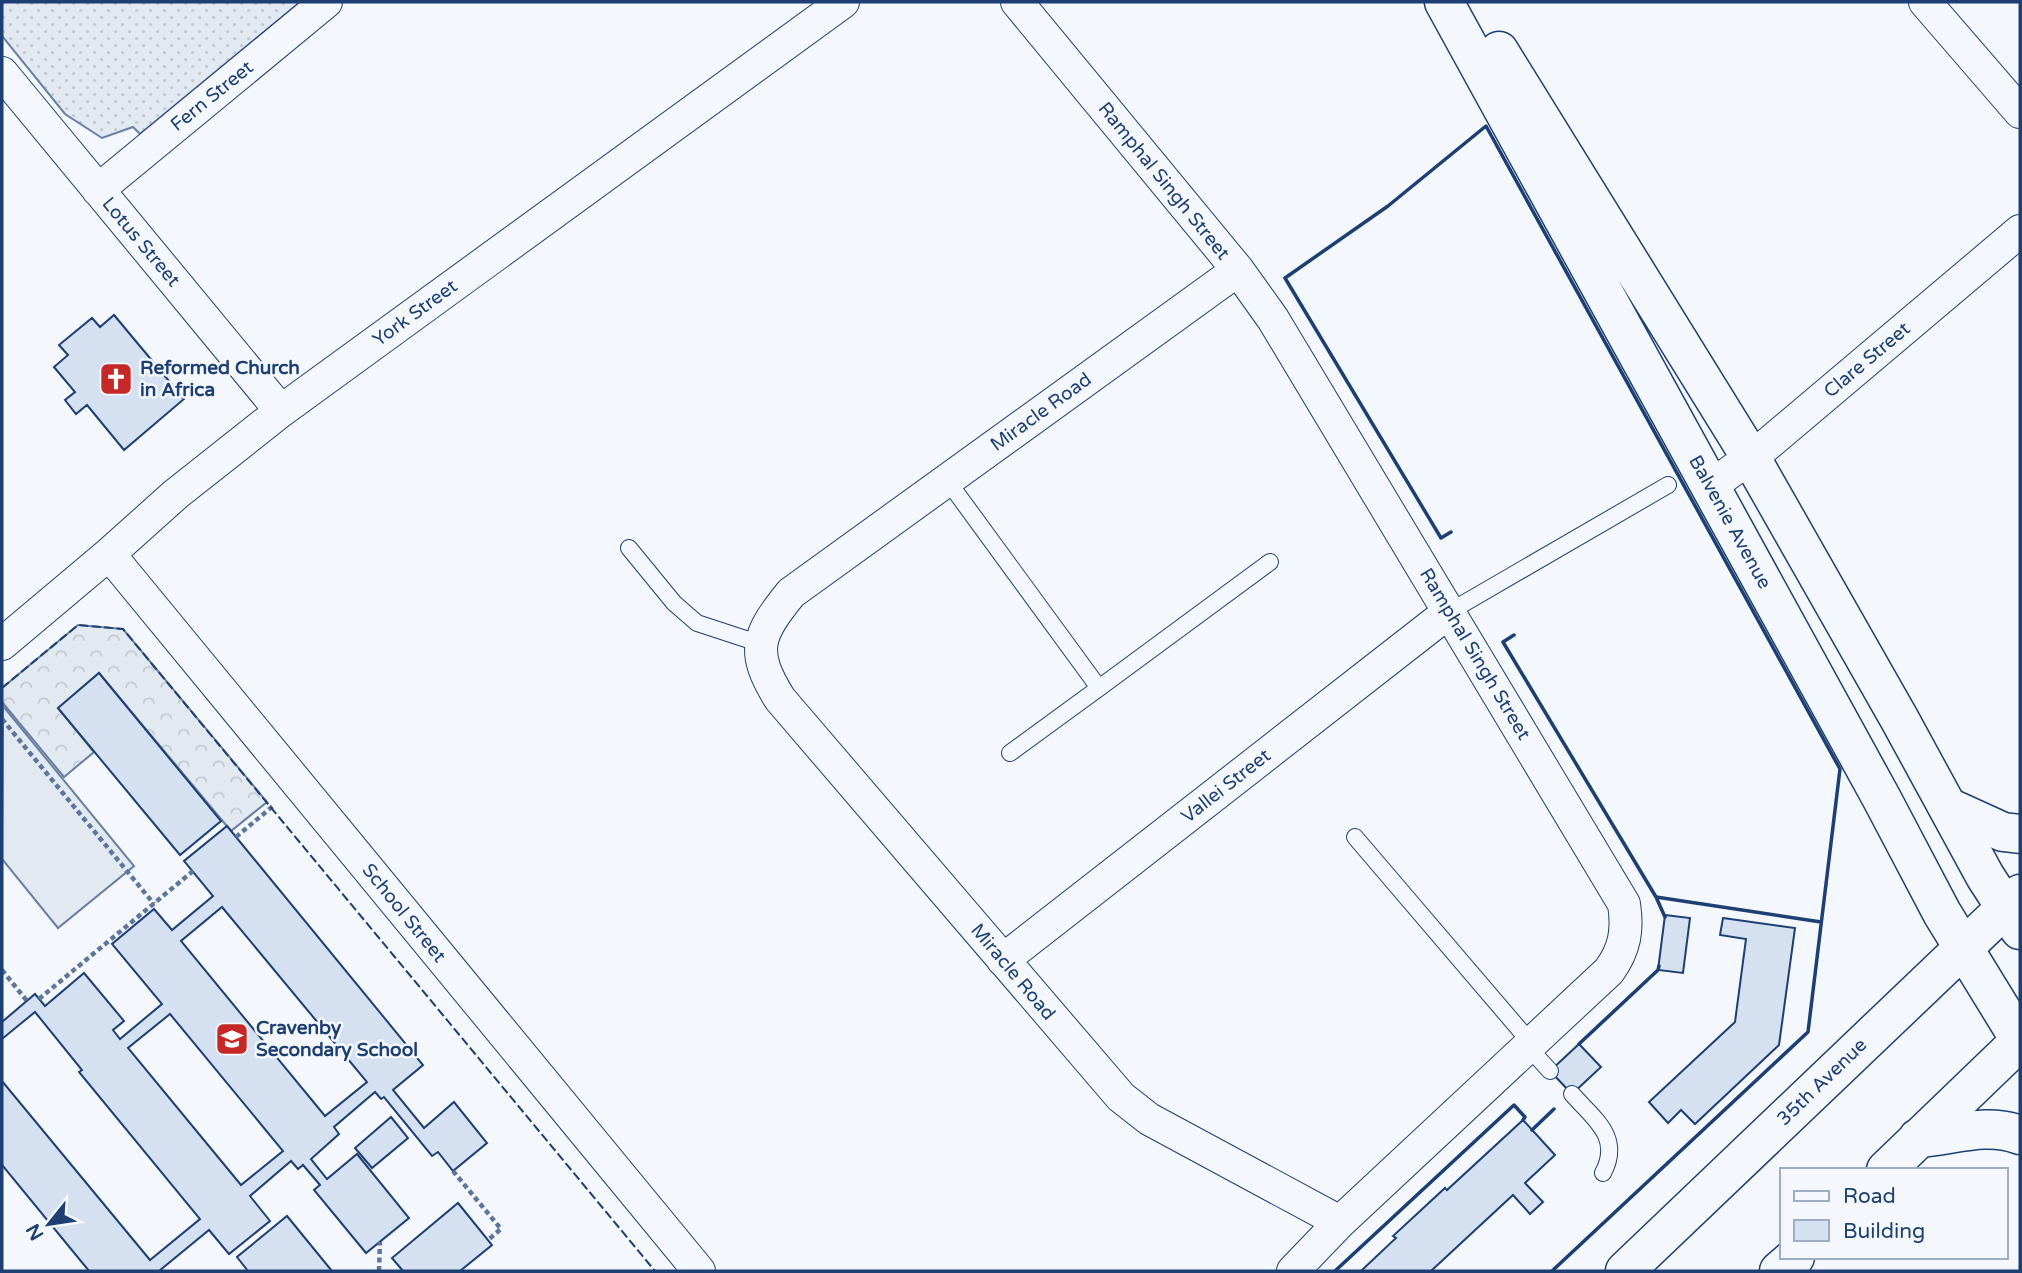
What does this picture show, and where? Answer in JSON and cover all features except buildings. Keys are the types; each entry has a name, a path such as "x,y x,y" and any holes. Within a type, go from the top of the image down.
{"street":[{"name":"Fern Street","path":"98,190 326,2"},
{"name":"York Street","path":"2,644 176,494 281,411 843,2"},
{"name":"Ramphal Singh Street","path":"1017,2 1238,270 1286,340 1624,904 1627,922 1625,940 1619,957 1609,971 1340,1222 1293,1271"},
{"name":"Balvenie Avenue","path":"1444,2 1963,948 2020,1040"},
{"path":"1469,2 1751,458 1985,876 2015,911"},
{"path":"1925,2 2020,111"},
{"name":"Lotus Street","path":"2,73 281,411"},
{"name":"Clare Street","path":"1711,486 1751,458 2020,231"},
{"name":"Miracle Road","path":"1238,270 791,593 765,628 761,658 764,671 780,699 1110,1086 1149,1119 1340,1222"},
{"name":"School Street","path":"109,554 699,1271"},
{"name":"Vallei Street","path":"1003,960 1449,612"},
{"path":"1948,807 2003,832 2020,834"},
{"name":"35th Avenue","path":"1625,1271 1963,948 2015,911"},
{"path":"1887,1168 2020,1040"},
{"path":"1919,1138 1984,1129 2020,1135"},
{"path":"1779,1271 1793,1259"}],"lane":[{"path":"947,480 1099,688"},
{"path":"1449,612 1668,485"},
{"path":"629,548 674,603 697,623 761,644"},
{"path":"1010,753 1270,562"},
{"path":"1355,836 1550,1071"},
{"path":"1572,1094 1603,1128 1608,1139 1608,1162 1603,1173"}],"path":[{"path":"2,719 154,904"},
{"path":"236,837 277,802"},
{"path":"39,999 193,871"},
{"path":"2,970 27,1001"},
{"path":"453,1171 501,1229 488,1240"},
{"path":"379,1271 380,1242"}],"green space":[{"path":"2,2 300,2 140,134 133,127 102,138 65,114 2,36"},
{"path":"78,625 123,629 267,802 231,831 99,673 58,708 94,752 64,777 2,702 2,688"},
{"path":"3,706 134,866 58,928 2,859"}],"fence":[{"path":"2,688 78,625 123,629 655,1271"}],"wall":[{"path":"1451,532 1441,538 1285,278 1388,206 1486,126 1840,769 1808,1032 1552,1271"},
{"path":"1514,635 1503,642 1656,897 1665,917"},
{"path":"1656,897 1821,922"},
{"path":"1579,1044 1658,970 1659,966"},
{"path":"1335,1271 1514,1105 1525,1117 1523,1120"},
{"path":"1532,1130 1554,1109"}],"place":[{"name":"Reformed Church in Africa","path":"116,379"},
{"name":"Cravenby Secondary School","path":"232,1039"}]}
